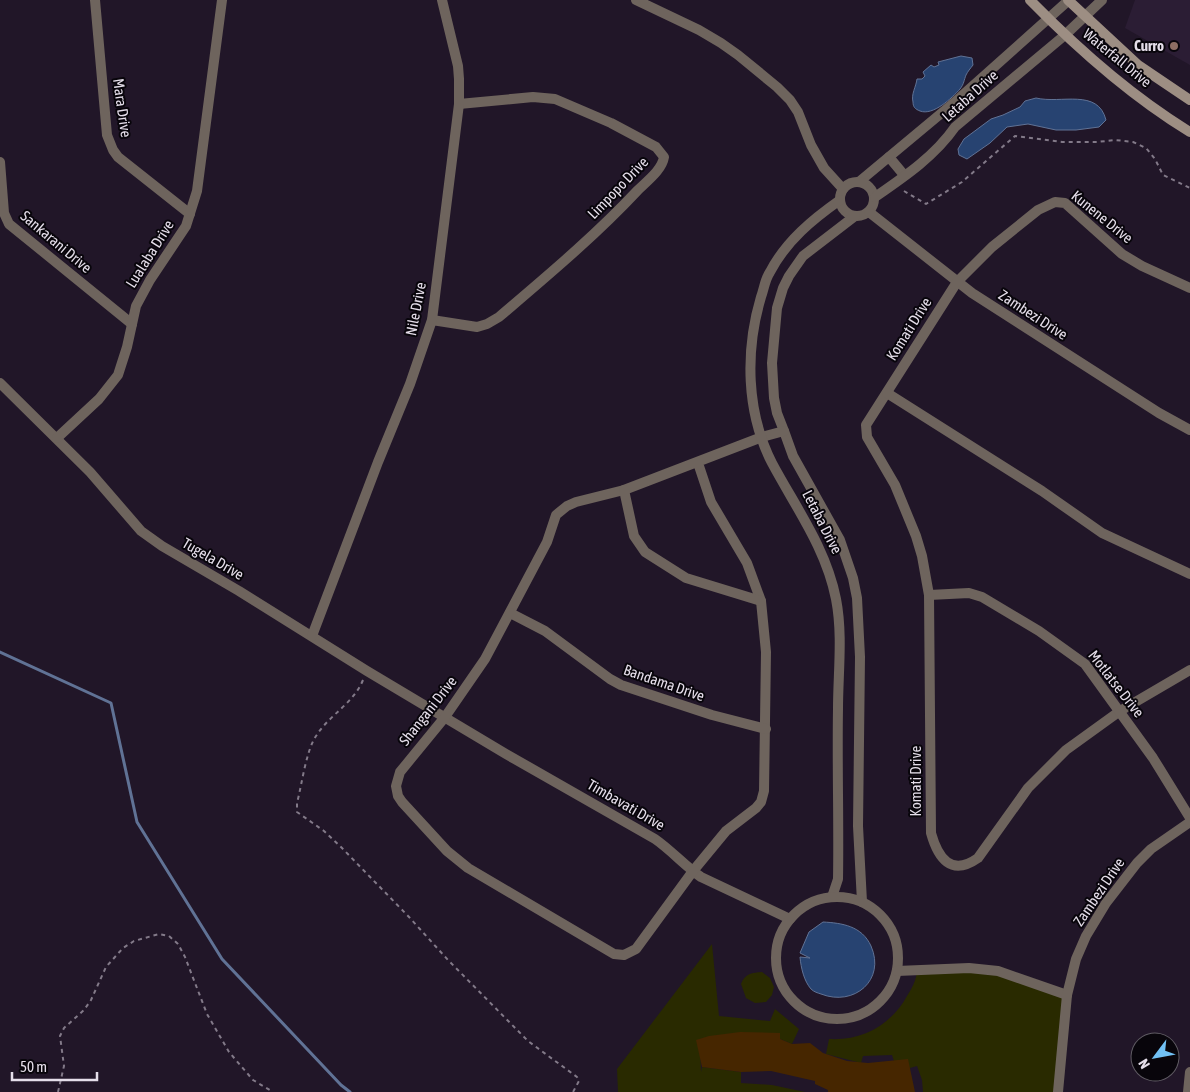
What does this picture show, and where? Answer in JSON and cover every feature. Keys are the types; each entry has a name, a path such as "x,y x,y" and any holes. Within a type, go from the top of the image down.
{"main road":[{"name":"Waterfall Drive","path":"1030,0 1087,55 1168,118 1190,132"},
{"name":"Waterfall Drive","path":"1068,0 1138,65 1190,100"}],"street":[{"name":"Mara Drive","path":"95,0 108,135 113,150 118,158 190,214"},
{"name":"Lualaba Drive","path":"57,438 99,400 118,375 128,347 136,306 150,280 184,231 197,191 222,0"},
{"name":"Nile Drive","path":"312,636 378,462 410,384 432,320 459,104 460,79 442,0"},
{"path":"636,0 699,30 721,43 777,87 790,100 798,112 811,145 824,168 843,189"},
{"name":"Letaba Drive","path":"860,182 956,101 1068,0"},
{"name":"Letaba Drive","path":"875,197 890,187 944,142 955,127 968,115 1065,35 1102,0"},
{"name":"Limpopo Drive","path":"432,320 477,327 499,317 604,226 652,176 661,165 664,157 656,147 612,123 555,99 533,97 459,104"},
{"path":"956,101 968,115"},
{"path":"890,157 904,175"},
{"name":"Sankarani Drive","path":"0,162 4,213 9,224 132,324"},
{"path":"854,182 860,182 870,187 875,197 869,212 865,215 855,216 846,212 840,200 843,189 854,182"},
{"name":"Letaba Drive","path":"832,897 838,879 840,622 836,598 824,557 814,535 772,462 762,437 753,410 750,356 757,312 767,278 783,250 819,215 840,200"},
{"name":"Kunene Drive","path":"957,282 992,247 1038,210 1060,201 1072,208 1122,254 1142,266 1190,288"},
{"name":"Zambezi Drive","path":"869,212 972,293 1159,413 1190,430"},
{"name":"Letaba Drive","path":"855,216 803,256 795,266 783,288 776,308 772,362 774,398 784,431 794,456 840,540 853,578 857,598 860,657 858,826 862,902"},
{"name":"Komati Drive","path":"957,282 866,425 870,443 895,485 916,536 922,556 929,596 931,833 935,846 942,858 957,867 966,866 978,858 1028,788 1066,750 1120,711 1190,670"},
{"name":"Tugela Drive","path":"0,383 90,472 147,536 445,717"},
{"path":"887,393 1042,491 1102,533 1190,574"},
{"name":"Shangani Drive","path":"693,871 636,949 630,953 614,954 601,948 455,859 408,810 398,796 396,786 400,772 445,717 485,659 547,542 556,515 567,506 576,502 624,490 762,437 784,431"},
{"path":"693,871 726,831 761,802 765,779 766,729 766,652 761,601 747,563 715,511 698,463"},
{"path":"624,490 634,536 645,552 686,578 761,601"},
{"name":"Motlatse Drive","path":"929,596 959,593 976,595 1016,617 1085,664 1153,758 1190,820"},
{"name":"Bandama Drive","path":"510,612 544,631 610,680 712,715 766,729"},
{"name":"Timbavati Drive","path":"445,717 655,839 673,852 693,871 790,919"},
{"name":"Zambezi Drive","path":"1058,1092 1067,995 1081,947 1097,916 1129,872 1146,854 1190,820"},
{"path":"832,897 862,902 874,909 892,930 896,944 898,957 897,971 888,991 873,1007 854,1017 832,1019 811,1013 793,1000 781,981 776,960 779,938 790,919 802,908 816,900 832,897"},
{"path":"897,971 969,968 998,971 1067,995"},
{"path":"1188,1092 1190,1072"}],"path":[{"path":"890,187 900,188 926,204 962,182 1015,136 1062,142 1115,140 1133,142 1146,148 1155,159 1163,175 1190,188"},
{"path":"367,671 359,691 330,719 313,742 297,803 297,812 324,831 341,847 522,1036 577,1077 579,1081 572,1092"},
{"path":"58,1092 64,1066 60,1036 64,1028 87,1006 106,967 114,957 129,943 159,934 169,936 178,944 207,1014 230,1052 253,1080 273,1092"}],"shaded area":[{"name":"Curro","path":"1135,0 1190,0 1190,65 1125,28"},
{"path":"712,944 719,1016 770,1021 775,1009 799,1029 792,1044 780,1039 779,1033 735,1033 700,1039 701,1072 702,1067 741,1072 741,1083 772,1085 805,1092 618,1092 617,1069"},
{"path":"980,968 1067,995 1059,1092 923,1092 922,1080 917,1066 910,1068 894,1061 892,1055 863,1056 861,1063 826,1054 829,1039 841,1039 864,1034 884,1023 893,1015 911,990 917,971"},
{"path":"762,972 770,978 774,987 772,995 766,1002 755,1003 746,998 741,984 752,973"}],"water":[{"path":"961,56 972,58 973,65 960,89 936,109 925,112 916,109 913,104 913,93 917,79 922,79 925,76 923,72 931,65 934,67 939,65 938,62"},
{"path":"1036,98 1087,101 1095,104 1102,110 1106,120 1099,127 1076,130 1056,130 1028,124 1007,127 990,143 967,159 959,155 958,149 964,139 991,119 1020,107 1025,101"},
{"path":"823,922 837,923 857,930 867,939 875,958 874,970 864,988 845,997 833,997 815,992 806,982 802,970 800,957 810,958 800,953 809,932"}],"building":[{"path":"740,1032 780,1033 780,1039 792,1044 810,1043 823,1053 847,1061 868,1063 908,1059 915,1092 828,1092 828,1090 815,1084 815,1081 771,1071 741,1072 702,1067 696,1040 709,1036"}],"waterway":[{"path":"0,652 111,703 137,822 222,959 341,1085 350,1092"}],"place":[{"name":"Curro","path":"1174,46"}]}
